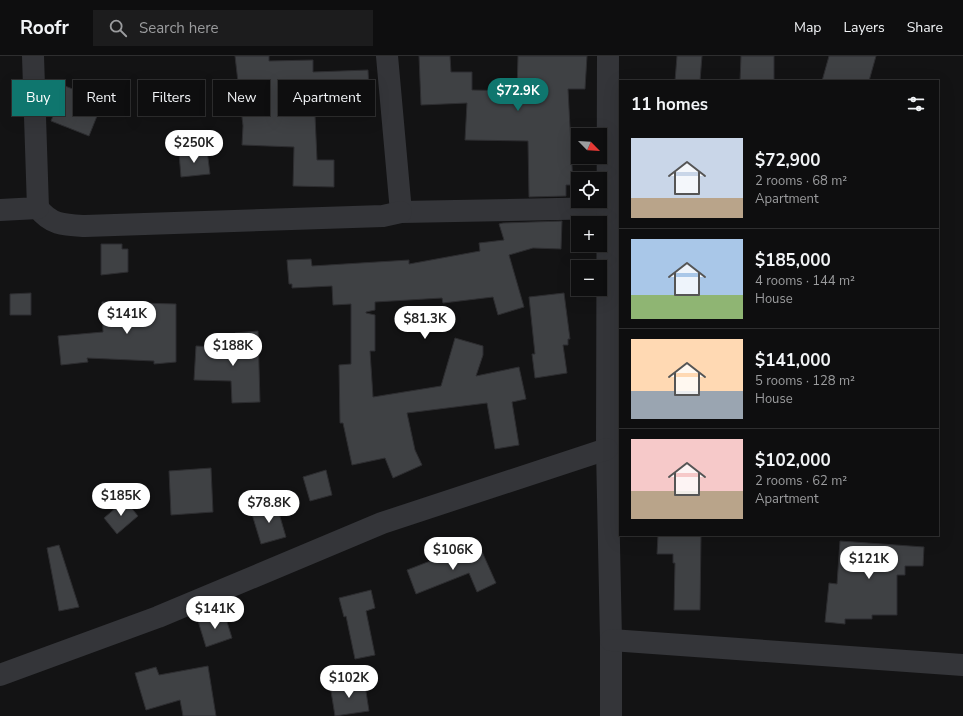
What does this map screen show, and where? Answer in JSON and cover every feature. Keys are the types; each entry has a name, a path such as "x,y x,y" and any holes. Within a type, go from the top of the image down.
{"street":[{"path":"33,56 38,208 44,216 63,225 85,226 383,216 401,212 607,208"},
{"path":"387,56 401,212"},
{"path":"608,56 607,449 611,640 610,716"},
{"path":"0,210 38,208"},
{"path":"0,675 158,617 382,523 607,449"},
{"path":"611,640 963,665"}],"building":[{"path":"235,56 269,56 269,61 313,60 313,72 368,70 368,80 278,80 278,116 315,116 317,160 334,160 334,187 293,186 294,147 242,145 242,116 270,116 270,80 238,80"},
{"path":"419,56 450,56 451,72 472,72 472,90 517,91 518,56 587,56 585,89 568,89 572,172 571,172 571,185 566,185 566,196 529,197 528,141 465,140 467,103 421,105"},
{"path":"677,56 702,56 700,80 675,80"},
{"path":"741,56 774,56 774,80 740,80"},
{"path":"829,56 876,56 869,80 822,80"},
{"path":"65,86 73,89 73,116 97,116 89,136 51,121 53,116 65,116"},
{"path":"207,150 210,174 181,177 179,153"},
{"path":"562,221 561,249 533,248 509,255 524,307 498,315 493,297 443,303 442,298 375,302 375,310 366,312 375,315 375,351 370,351 373,397 441,386 455,338 483,346 483,355 476,376 519,367 526,399 512,402 519,445 495,449 487,403 407,413 415,450 422,465 393,478 385,458 352,465 343,423 340,423 339,365 351,364 351,304 333,305 332,286 292,288 292,284 289,284 287,260 311,259 312,266 409,260 409,264 480,251 479,243 504,240 499,224"},
{"path":"101,244 122,244 122,249 128,249 128,272 101,275"},
{"path":"31,293 31,315 10,315 10,294"},
{"path":"564,293 570,339 568,339 568,345 563,345 567,373 535,378 532,354 535,354 529,297"},
{"path":"102,302 176,304 176,362 154,364 154,361 87,358 88,362 61,365 58,336 103,332"},
{"path":"258,331 260,402 232,403 231,381 194,380 196,346 237,348 235,333"},
{"path":"211,468 213,512 171,515 169,471"},
{"path":"326,470 332,495 310,501 303,477"},
{"path":"125,500 138,516 117,534 104,518"},
{"path":"276,503 286,537 261,544 251,511"},
{"path":"658,536 701,536 700,610 674,610 675,563 673,563 673,554 657,554"},
{"path":"840,541 924,547 923,566 905,566 905,575 897,575 897,615 872,615 872,619 845,619 845,624 825,622 829,583 837,584"},
{"path":"59,545 79,607 59,611 47,548"},
{"path":"479,545 496,583 477,592 469,573 416,594 407,570 451,553 452,557"},
{"path":"371,590 375,608 366,611 375,655 355,659 346,616 344,617 339,598"},
{"path":"224,612 232,638 206,647 198,621"},
{"path":"208,666 216,716 183,716 180,700 146,710 135,673 156,667 159,675"},
{"path":"343,683 365,685 369,711 335,716 330,685"}]}
